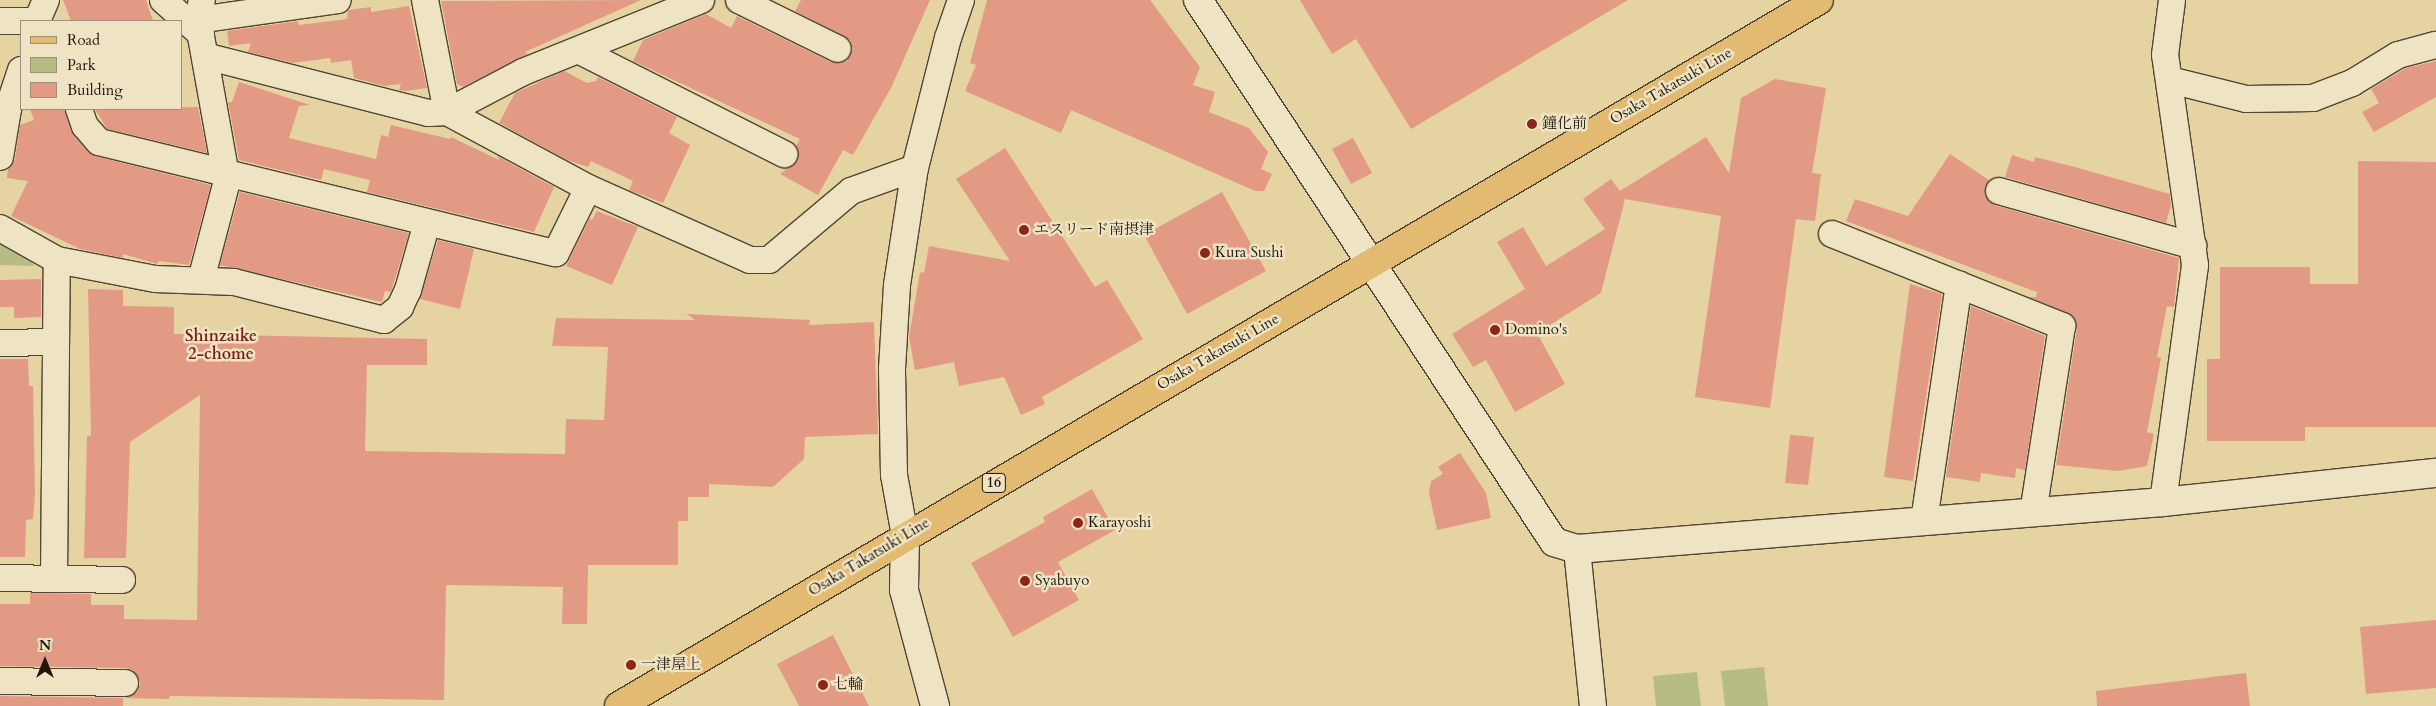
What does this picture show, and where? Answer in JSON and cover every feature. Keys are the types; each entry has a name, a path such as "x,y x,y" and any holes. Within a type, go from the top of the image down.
{"main road":[{"name":"Osaka Takatsuki Line","path":"619,706 1808,3"}],"street":[{"path":"163,0 201,28 429,113 447,112 487,94 523,72 693,2"},
{"path":"201,28 338,0"},
{"path":"425,0 447,112"},
{"path":"740,0 838,49"},
{"path":"935,706 904,590 905,536 894,475 892,369 897,285 915,168 948,38 961,0"},
{"path":"1198,0 1554,542 1577,549 2163,502 2436,473"},
{"path":"2163,502 2195,265 2165,55 2172,0"},
{"path":"0,21 42,14"},
{"path":"201,28 227,181 201,280"},
{"path":"2170,80 2246,99 2313,98 2352,83 2398,55 2436,45"},
{"path":"580,50 784,154"},
{"path":"0,157 8,109 20,73"},
{"path":"79,110 85,126 100,142 226,171 427,223 556,253 588,188"},
{"path":"447,112 588,188 750,260 769,260 851,191 915,168"},
{"path":"1999,191 2193,246"},
{"path":"0,228 57,260 155,279 234,282 384,320 400,307 408,290 427,223"},
{"path":"1832,234 2062,326 2033,512"},
{"path":"54,579 57,260"},
{"path":"1924,521 1959,286"},
{"path":"0,343 56,342"},
{"path":"1577,549 1593,706"},
{"path":"0,578 122,580"},
{"path":"0,681 125,684"}],"green space":[{"path":"0,240 29,257 34,266 0,265"},
{"path":"1764,667 1768,706 1725,706 1721,671"},
{"path":"1697,672 1701,706 1656,706 1653,676"}],"building":[{"path":"63,0 146,0 153,20 71,20"},
{"path":"641,0 525,52 528,54 463,87 457,84 441,1"},
{"path":"801,0 930,0 891,88 853,155 843,150 818,195 780,174 797,161 796,146 800,139 633,61 643,40 706,14 731,28 737,16 831,62 847,61 853,49 850,40 795,11"},
{"path":"987,0 1150,0 1200,67 1193,85 1215,92 1209,112 1249,128 1268,152 1261,169 1272,174 1264,191 1255,191 1071,110 1061,133 965,91 976,65 970,63"},
{"path":"1300,0 1628,0 1411,129 1356,39 1332,54"},
{"path":"409,6 427,88 405,91 399,90 401,84 384,86 354,78 351,60 331,63 330,58 292,63 248,52 251,43 229,46 227,31 298,21 299,25 347,19 348,10 371,7 371,12"},
{"path":"2436,61 2436,97 2374,132 2362,112 2379,103 2371,89 2406,68"},
{"path":"564,71 587,83 596,81 598,77 677,117 669,133 690,145 663,203 629,190 633,181 591,161 588,167 567,160 499,123 515,93"},
{"path":"1775,79 1826,88 1812,173 1821,174 1815,221 1796,219 1770,408 1695,397 1721,216 1625,199 1601,293 1537,333 1565,384 1515,412 1486,360 1473,367 1452,334 1525,289 1497,242 1523,227 1546,266 1605,229 1583,199 1611,179 1620,191 1706,137 1729,173 1741,98"},
{"path":"239,82 310,105 299,106 289,138 376,159 381,135 388,137 391,125 450,139 451,137 499,160 497,156 554,187 534,232 367,192 370,180 324,169 321,180 239,160 228,102 232,102"},
{"path":"182,107 198,107 207,153 107,129 96,110 182,110"},
{"path":"30,110 64,110 74,136 95,156 211,185 189,265 159,261 157,264 123,254 123,258 80,249 11,216 28,181 7,178 8,169 15,159 20,125 34,120"},
{"path":"1353,138 1372,173 1351,184 1332,149"},
{"path":"1005,148 1095,287 1107,280 1143,339 1042,397 1045,404 1021,415 1004,377 959,386 954,362 915,370 909,337 920,272 924,273 929,246 1010,261 956,179"},
{"path":"1950,154 1989,180 1984,194 1994,205 2179,258 2174,307 2167,306 2157,357 2161,358 2147,432 2154,434 2147,466 2118,471 2056,465 2077,328 2073,316 2029,297 2036,297 2037,292 1846,221 1855,199 1908,216"},
{"path":"2012,155 2034,162 2035,157 2170,194 2171,205 2166,223 2005,177"},
{"path":"2358,161 2436,162 2436,427 2305,427 2305,441 2207,441 2207,359 2220,359 2220,267 2310,267 2310,284 2358,284"},
{"path":"240,192 409,233 391,292 385,291 382,302 220,265"},
{"name":"Kura Sushi","path":"1222,192 1266,271 1187,314 1144,235"},
{"path":"597,211 638,227 612,285 566,266 590,218 592,220"},
{"path":"438,240 474,249 460,309 420,299"},
{"path":"41,279 41,317 14,318 14,307 0,307 0,280"},
{"path":"1910,284 1942,294 1913,481 1884,477"},
{"path":"88,289 123,290 123,306 174,307 174,334 427,339 427,365 367,365 365,451 565,454 566,419 604,420 608,347 552,346 556,318 695,320 687,314 810,320 809,325 874,322 878,434 805,437 804,459 773,487 709,484 709,497 688,497 688,521 678,521 678,565 588,565 587,624 562,624 563,587 446,585 444,700 170,696 169,699 123,698 123,706 0,706 0,696 125,698 138,691 140,683 133,670 125,668 0,666 0,604 30,604 30,593 91,594 91,605 124,605 124,619 197,620 200,395 130,442 126,558 84,558 87,436 91,436"},
{"path":"1971,306 2045,336 2025,470 2016,468 2015,478 1981,473 1980,482 1946,477"},
{"path":"0,359 28,359 29,386 33,386 35,494 33,519 26,520 25,557 0,557"},
{"path":"1790,435 1814,437 1808,485 1785,483"},
{"path":"1460,453 1486,493 1491,518 1437,530 1429,493 1431,481 1443,474 1438,467"},
{"name":"Syabuyo","path":"1092,489 1115,530 1058,562 1079,600 1013,637 971,563 1045,522 1043,517"},
{"path":"2436,620 2436,688 2366,694 2360,627"},
{"name":"七輪","path":"833,635 869,706 799,706 777,664"},
{"path":"2246,673 2250,706 2097,706 2096,691"}],"place":[{"name":"鐘化前","path":"1532,124"},
{"name":"エスリード南摂津","path":"1024,230"},
{"name":"Kura Sushi","path":"1205,253"},
{"name":"Domino's","path":"1495,330"},
{"name":"Karayoshi","path":"1078,523"},
{"name":"Syabuyo","path":"1025,581"},
{"name":"一津屋上","path":"631,665"},
{"name":"七輪","path":"823,685"}],"district":[{"name":"Shinzaike 2-chome","path":"221,345"}]}
